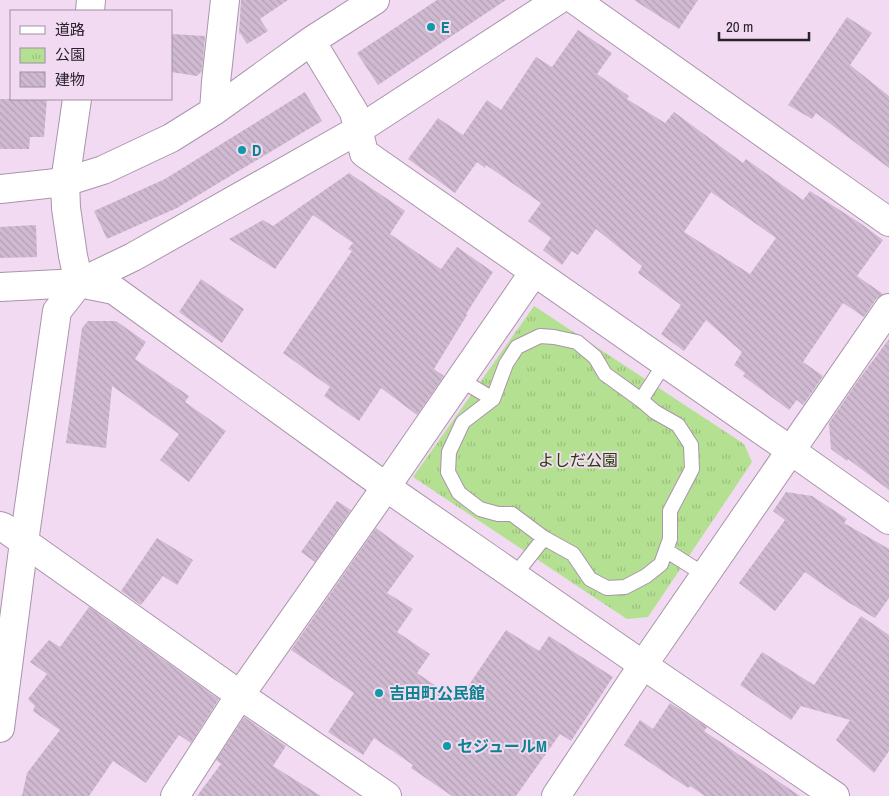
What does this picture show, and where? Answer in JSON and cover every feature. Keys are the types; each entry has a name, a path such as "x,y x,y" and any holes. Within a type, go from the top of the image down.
{"street":[{"path":"214,111 225,0"},
{"path":"0,189 65,182 103,170 172,138 214,111 311,41 375,0"},
{"path":"0,728 57,311 79,283 133,258 358,130 558,0"},
{"path":"575,0 889,222"},
{"path":"311,41 354,112 364,153 889,520"},
{"path":"77,100 65,182 66,208 79,283"},
{"path":"175,796 240,695 534,272"},
{"path":"0,287 79,283 114,290 386,487 835,796"},
{"path":"556,796 704,575 889,308"},
{"path":"0,526 3,526 240,695 387,796"}],"lane":[{"path":"540,336 577,342 595,357 605,374 641,400 655,412 678,424 691,445 692,469 670,511 670,539 661,564 646,576 625,587 607,588 590,579 573,554 544,538 512,514 498,514 480,509 459,493 448,472 449,452 463,422 493,400 506,364 517,347 540,336"},
{"path":"641,400 665,363"},
{"path":"460,380 493,400"},
{"path":"514,576 544,538"},
{"path":"667,551 704,575"}],"green space":[{"name":"よしだ公園","path":"534,306 744,444 752,462 648,617 627,619 413,477"}],"building":[{"path":"241,0 288,0 260,19 268,31 247,44 239,34"},
{"name":"E","path":"437,0 506,0 378,85 357,53"},
{"path":"634,0 698,0 679,29"},
{"path":"847,17 872,33 850,65 889,96 889,168 816,113 812,119 788,105"},
{"path":"578,30 612,53 597,74 629,96 627,99 665,123 674,112 743,163 746,159 803,200 810,191 883,240 857,276 883,294 876,299 864,317 843,303 803,362 823,376 803,405 797,400 789,410 743,376 745,373 734,365 742,352 706,320 684,351 661,334 681,305 638,273 642,266 596,229 578,255 572,251 562,265 543,250 551,238 528,221 541,203 486,165 485,168 477,162 455,193 408,159 438,118 463,135 487,100 501,110 536,57 552,67","holes":["711,192 776,238 750,274 684,232"]},
{"path":"172,34 205,36 202,71 197,76 172,72"},
{"name":"D","path":"305,92 322,121 177,208 107,239 94,211 165,179"},
{"path":"0,99 47,100 44,137 30,137 29,149 0,149"},
{"path":"349,173 405,211 390,234 441,269 457,247 493,272 434,369 444,376 417,415 381,388 359,421 324,396 330,387 283,353 352,251 348,249 353,243 313,215 275,269 229,239 263,220 273,226"},
{"path":"36,225 37,257 0,258 0,227"},
{"path":"201,279 244,309 222,343 179,312"},
{"path":"88,321 116,321 146,342 135,359 189,396 185,402 226,431 189,482 160,460 179,434 112,386 106,448 66,443 82,328"},
{"path":"889,339 889,490 848,459 847,461 831,449 829,423"},
{"path":"786,492 812,496 847,519 844,523 889,549 889,598 875,618 846,601 805,572 775,611 739,583 785,520 773,511"},
{"path":"337,501 351,510 315,562 301,552"},
{"path":"376,528 414,556 387,593 413,609 397,632 430,654 417,673 458,701 506,630 539,651 549,636 613,677 571,741 560,734 516,796 452,796 411,768 413,765 374,738 363,755 328,732 354,693 291,650"},
{"path":"157,538 193,560 177,585 163,576 141,605 121,591"},
{"path":"89,607 219,699 191,743 179,735 146,783 113,761 89,796 22,796 27,773 60,730 33,711 35,706 28,699 47,674 30,662 49,640 60,647"},
{"path":"861,616 889,635 889,751 874,773 836,740 850,720 801,706 791,720 740,685 762,652 814,685"},
{"path":"670,703 707,727 704,731 800,796 705,796 690,786 688,788 624,745 640,720 653,729"},
{"path":"244,717 286,746 273,766 321,796 197,796 221,764 216,760"}],"place":[{"name":"E","path":"431,27"},
{"name":"D","path":"242,150"},
{"name":"吉田町公民館","path":"379,693"},
{"name":"セジュールM","path":"447,746"}]}
